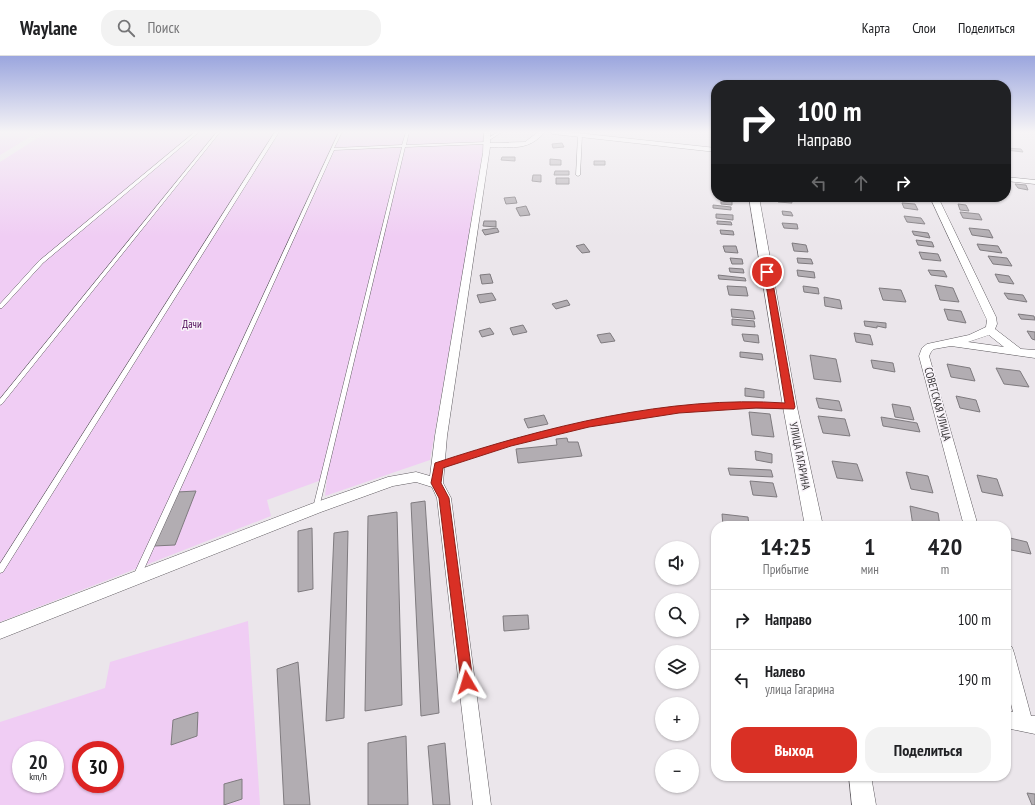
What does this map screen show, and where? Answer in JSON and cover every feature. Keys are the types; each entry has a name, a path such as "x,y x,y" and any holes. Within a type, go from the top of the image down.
{"street":[{"path":"482,805 444,498 436,483 441,436 471,258 483,167"},
{"path":"1011,180 1035,182"},
{"name":"УЛИЦА ГАГАРИНА","path":"755,202 790,407 813,521"},
{"path":"936,202 991,316 992,325 989,330 1018,352"},
{"name":"СОВЕТСКАЯ УЛИЦА","path":"970,521 924,356 926,350 931,346 981,335 989,330"},
{"path":"946,343 1035,354"},
{"path":"0,631 316,508 393,481 416,477 436,483"},
{"path":"1011,668 1030,725"},
{"path":"1011,721 1030,725"},
{"path":"861,781 864,805"}],"lane":[{"path":"0,307 41,262 155,167"},
{"path":"0,403 190,167"},
{"path":"0,570 255,167"},
{"path":"135,579 324,167"},
{"path":"316,508 398,167"},
{"path":"578,167 578,175"},
{"path":"438,466 511,442 589,424 679,409 756,404 790,407"}],"green space":[{"name":"Дачи","path":"0,167 480,167 430,460 325,496 327,478 267,500 271,516 0,622"},
{"path":"248,621 260,805 0,805 0,722 105,688 110,662"}],"building":[{"path":"555,171 569,171 569,175 554,175"},
{"path":"533,175 541,175 541,182 532,181"},
{"path":"556,178 569,178 569,184 556,184"},
{"path":"1015,184 1026,185 1028,190 1018,188"},
{"path":"515,197 517,203 506,204 504,198"},
{"path":"721,202 732,202 732,205 721,204"},
{"path":"902,203 915,204 918,210 904,208"},
{"path":"958,204 966,205 969,211 960,210"},
{"path":"713,205 731,207 731,210 713,208"},
{"path":"526,206 530,215 520,216 516,208"},
{"path":"782,211 791,212 793,216 783,215"},
{"path":"960,212 979,214 982,220 963,218"},
{"path":"716,214 733,215 733,220 716,218"},
{"path":"904,216 921,218 925,224 907,222"},
{"path":"484,221 496,221 496,227 483,226"},
{"path":"717,221 731,222 732,225 717,224"},
{"path":"782,223 797,224 798,229 784,228"},
{"path":"497,228 499,232 485,235 482,230"},
{"path":"969,228 989,230 993,238 972,235"},
{"path":"720,230 733,231 734,235 721,234"},
{"path":"912,231 928,233 930,238 914,235"},
{"path":"916,240 932,242 934,247 918,245"},
{"path":"792,243 806,245 808,252 794,251"},
{"path":"584,244 590,252 582,253 576,246"},
{"path":"977,244 998,246 1002,253 980,250"},
{"path":"723,246 736,246 738,253 725,252"},
{"path":"919,252 938,254 941,261 922,259"},
{"path":"988,256 1007,258 1012,266 993,264"},
{"path":"730,258 742,259 743,264 732,264"},
{"path":"797,258 811,259 813,264 798,263"},
{"path":"729,268 743,269 744,273 730,272"},
{"path":"797,270 814,272 815,278 798,276"},
{"path":"928,270 944,271 947,277 931,275"},
{"path":"490,274 493,283 482,284 480,275"},
{"path":"995,274 1009,276 1014,284 999,282"},
{"path":"718,275 745,278 746,281 719,279"},
{"path":"935,285 953,288 959,302 940,300"},
{"path":"727,286 746,287 748,296 729,295"},
{"path":"803,286 818,288 819,294 804,292"},
{"path":"879,288 901,290 906,302 883,300"},
{"path":"492,293 496,300 480,303 477,295"},
{"path":"1004,293 1023,295 1027,302 1008,299"},
{"path":"824,297 840,300 842,309 825,306"},
{"path":"567,300 570,305 556,309 552,304"},
{"path":"731,309 753,311 755,319 732,317"},
{"path":"944,309 961,311 966,323 948,320"},
{"path":"1018,314 1034,316 1035,320 1021,319"},
{"path":"732,319 754,321 755,327 732,325"},
{"path":"864,321 886,323 886,328 865,326"},
{"path":"523,325 527,332 513,335 510,328"},
{"path":"490,328 494,334 482,337 479,331"},
{"path":"1027,331 1035,332 1035,340 1032,339"},
{"path":"610,333 615,341 601,343 597,335"},
{"path":"854,333 870,335 873,345 856,342"},
{"path":"742,334 758,335 759,343 744,341"},
{"path":"740,352 762,354 763,360 740,357"},
{"path":"810,355 836,359 841,382 814,379"},
{"path":"871,360 893,363 895,372 873,368"},
{"path":"947,364 970,368 975,381 951,377"},
{"path":"996,368 1020,371 1029,387 1004,384"},
{"path":"745,388 764,391 764,398 745,396"},
{"path":"956,396 976,400 980,412 960,408"},
{"path":"816,398 839,401 842,411 819,408"},
{"path":"892,404 910,407 914,420 895,417"},
{"path":"749,412 770,414 774,437 752,435"},
{"path":"544,415 548,424 528,428 524,419"},
{"path":"818,416 845,419 850,436 823,433"},
{"path":"881,417 917,423 920,432 883,426"},
{"path":"567,438 568,442 578,442 582,456 518,463 516,449 557,445 556,439"},
{"path":"755,451 772,454 772,463 756,460"},
{"path":"832,461 857,464 863,481 837,478"},
{"path":"728,468 771,470 773,477 730,475"},
{"path":"906,472 928,476 933,493 911,489"},
{"path":"977,475 997,479 1003,496 982,492"},
{"path":"750,481 773,483 777,497 753,495"},
{"path":"196,491 175,545 154,546 177,492"},
{"path":"425,501 439,713 421,716 411,503"},
{"path":"910,506 938,513 939,521 912,521"},
{"path":"397,512 402,705 365,711 368,516"},
{"path":"722,514 748,517 748,521 723,521"},
{"path":"312,528 313,589 298,592 298,531"},
{"path":"348,531 344,718 326,721 334,533"},
{"path":"1011,538 1027,542 1031,554 1011,550"},
{"path":"528,615 529,629 504,631 503,616"},
{"path":"298,662 310,805 284,805 277,669"},
{"path":"198,712 197,736 171,745 173,720"},
{"path":"406,736 408,805 368,805 368,743"},
{"path":"445,743 450,805 433,805 428,746"},
{"path":"242,779 242,799 224,805 224,784"},
{"path":"1027,793 1035,794 1035,805 1032,805"}],"route":[{"path":"467,682 444,498 436,483 438,466 511,442 589,424 679,409 756,404 790,407 767,272"}]}
